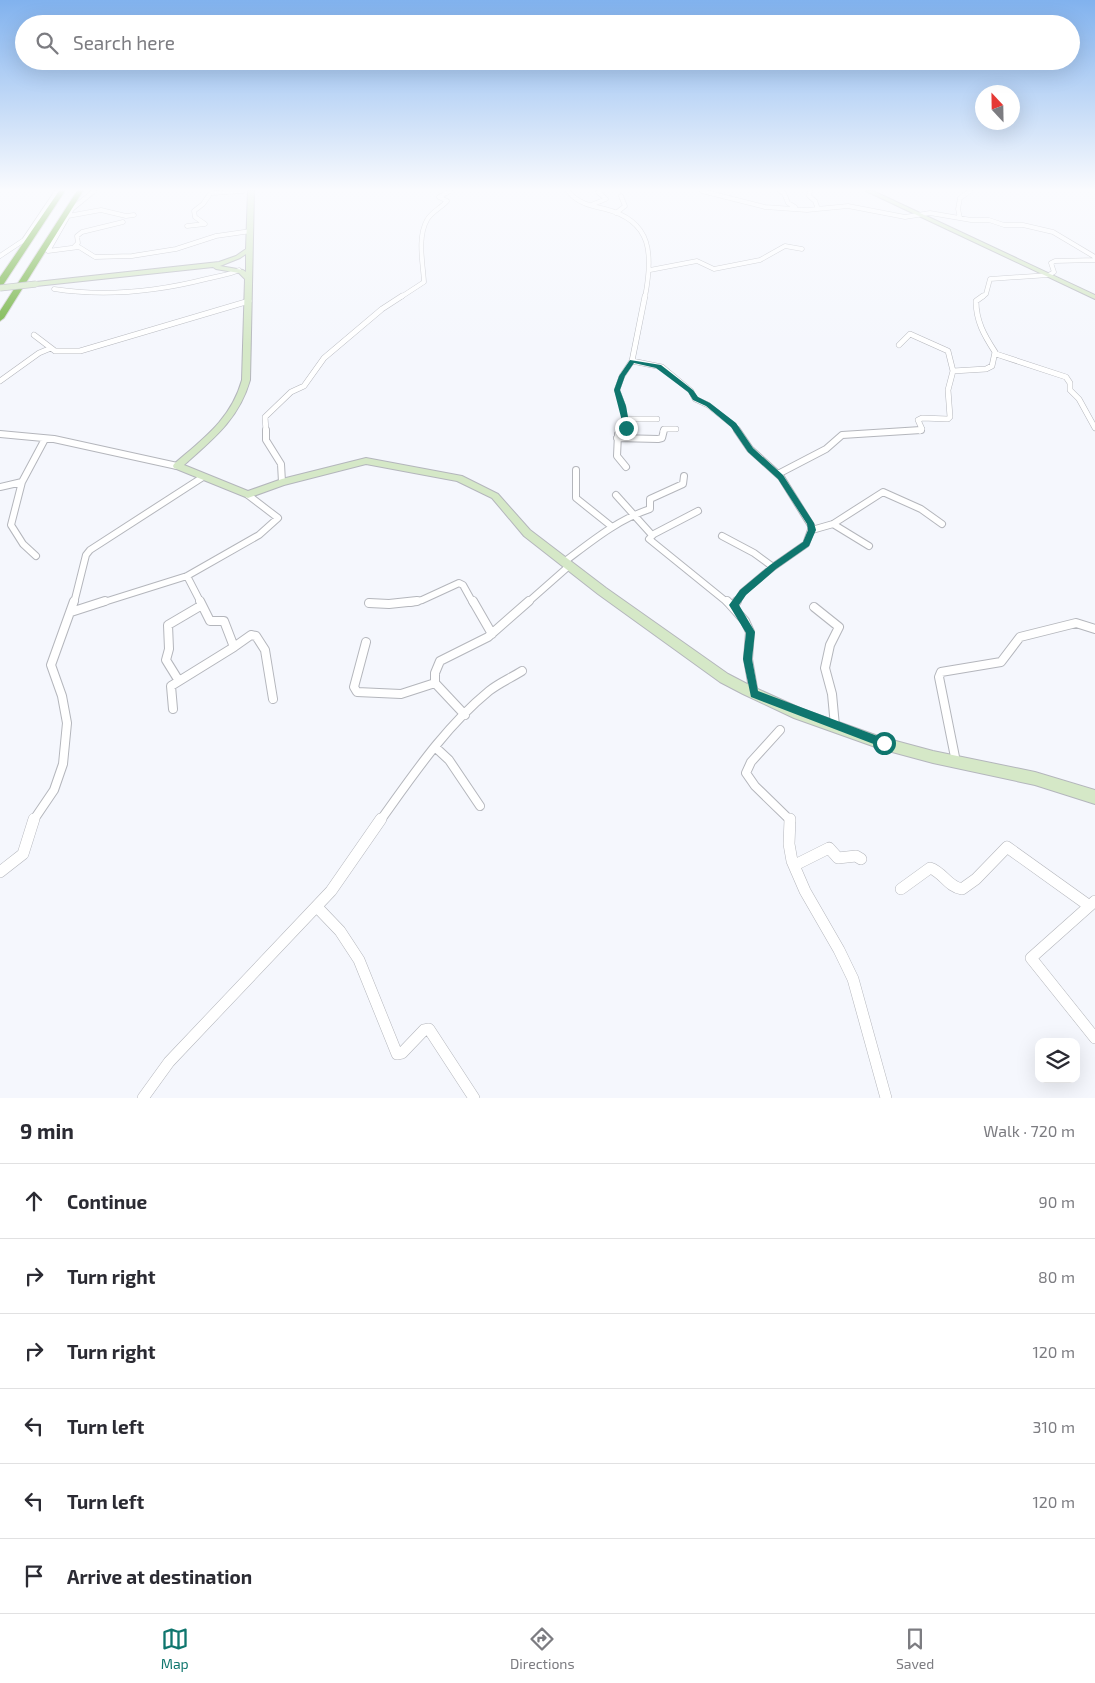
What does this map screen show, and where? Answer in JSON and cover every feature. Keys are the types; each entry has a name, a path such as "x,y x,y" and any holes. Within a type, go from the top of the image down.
{"highway":[{"path":"0,284 28,242"},
{"path":"0,318 48,242"}],"street":[{"path":"0,255 20,242"},
{"path":"53,242 48,250 81,248 95,257 132,256 176,249 197,242"},
{"path":"74,247 78,242"},
{"path":"177,466 218,431 243,395 246,380 250,242"},
{"path":"282,482 281,464 266,440 266,417 291,392 304,386 324,358 382,309 424,282 420,256 422,242"},
{"path":"626,467 617,456 618,434 626,428 617,390 622,376 632,361 650,270 649,253 644,242"},
{"path":"982,242 1095,295"},
{"path":"1071,242 1095,258"},
{"path":"650,270 674,267 695,261 714,269 760,260 785,246 802,249"},
{"path":"202,267 225,262 250,249"},
{"path":"1095,258 1055,261 1051,263 1054,272 1050,274 990,279 986,294 976,301 976,314 982,332 996,354 1066,378 1070,383 1070,390 1079,399 1095,428"},
{"path":"0,288 202,267 228,267 239,270 249,279"},
{"path":"54,289 88,294 145,291 196,283 239,270"},
{"path":"34,335 51,348 60,352 95,348 132,334 195,319 249,301"},
{"path":"778,474 826,449 842,435 918,432 922,429 918,420 922,418 949,418 948,390 953,370 949,354 944,348 910,334 899,345"},
{"path":"0,381 39,353 51,348"},
{"path":"953,370 990,368 996,354"},
{"path":"632,361 664,369 691,391 695,399 708,405 733,425 751,450 778,474 810,523 812,530 806,544 773,567 743,592 734,605"},
{"path":"625,419 657,419"},
{"path":"617,438 658,439 662,438 664,430 676,429"},
{"path":"0,434 45,438 177,466 248,494 277,516 278,520 259,536 187,576 71,612"},
{"path":"36,556 23,544 11,524 22,482 45,438"},
{"path":"248,494 282,482 366,461 459,478 501,501 527,533 567,564 724,678 754,694 835,726 907,750 956,762 1020,774 1095,797"},
{"path":"576,470 576,498 611,526"},
{"path":"465,714 435,683 434,673 440,661 492,634 611,526 650,509 650,500 683,484 684,476"},
{"path":"0,872 23,854 29,830 54,790 62,764 67,723 62,696 51,665 71,612 86,555 90,550 203,477"},
{"path":"0,487 22,482"},
{"path":"812,530 833,524 883,492 921,508 942,524"},
{"path":"616,495 653,535"},
{"path":"698,511 649,539 663,553 734,605 750,632 748,659 754,694"},
{"path":"833,524 869,546"},
{"path":"722,536 754,553 773,567"},
{"path":"187,576 210,621 224,621 234,647"},
{"path":"369,603 383,605 423,600 432,593 459,583 463,585 492,634"},
{"path":"179,681 166,660 170,649 168,625 202,606"},
{"path":"814,607 839,626 830,645 824,668 832,694 835,726"},
{"path":"956,762 939,676 941,672 1001,662 1020,637 1076,623 1095,628"},
{"path":"172,710 170,689 179,681 251,635 256,636 265,650 273,699"},
{"path":"366,642 365,652 354,687 357,692 401,694 435,683"},
{"path":"143,1098 169,1062 317,907 342,877 413,773 435,747 465,714 491,690 522,671"},
{"path":"780,730 751,762 746,774 753,784 780,808 791,821 789,844 795,866 806,892 846,963 867,1024 886,1098"},
{"path":"435,747 450,760 471,796 480,806"},
{"path":"901,889 930,868 939,870 955,888 962,890 976,879 1007,847 1091,903 1031,958 1095,1038"},
{"path":"795,866 829,848 838,858 856,856 861,859"},
{"path":"317,907 340,931 359,960 397,1054 402,1053 424,1030 429,1029 474,1098"}],"route":[{"path":"626,428 617,390 622,376 632,361 662,367 681,385 691,391 695,399 708,405 738,429 751,450 778,474 810,523 812,530 809,541 806,544 773,567 743,592 734,605 750,632 751,639 748,659 754,694 828,724 884,743"}]}
